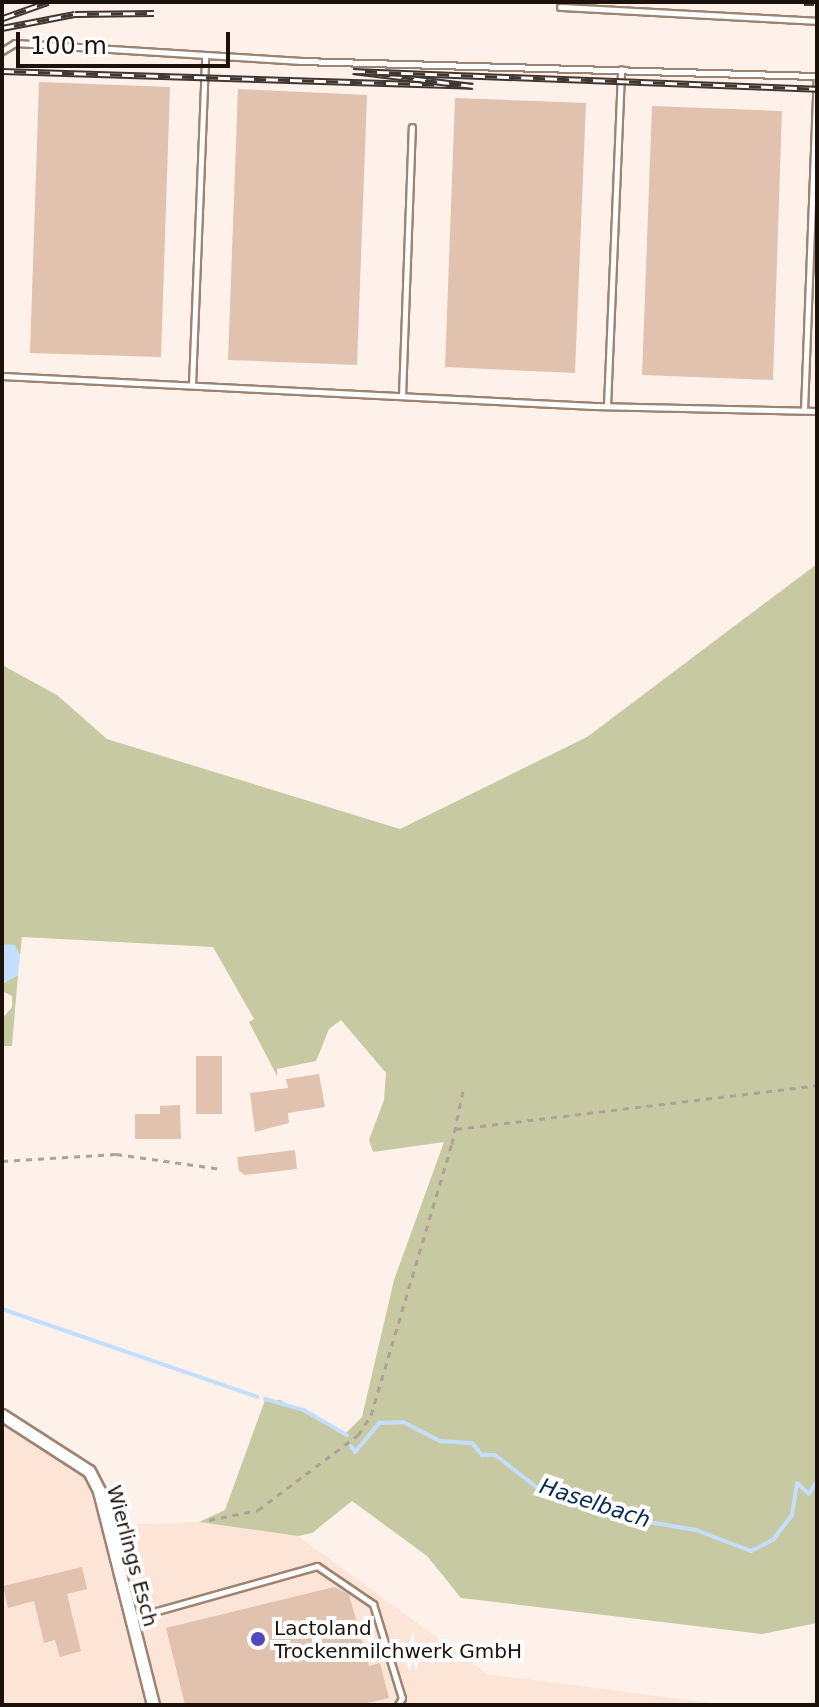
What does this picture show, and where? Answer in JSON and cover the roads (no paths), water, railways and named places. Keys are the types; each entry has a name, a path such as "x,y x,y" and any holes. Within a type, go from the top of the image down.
{"street":[{"name":"Wierlings Esch","path":"2,1415 89,1471 153,1705"}],"lane":[{"path":"560,7 817,21"},
{"path":"2,51 15,43 205,55 817,76 804,410"},
{"path":"192,385 205,55"},
{"path":"607,406 621,69"},
{"path":"402,396 412,127"},
{"path":"2,376 607,406 817,411"},
{"path":"131,1618 317,1566 373,1604 402,1698 398,1705"}],"water":[{"path":"2,944 15,945 20,955 18,975 2,984"}],"waterway":[{"name":"Haselbach","path":"2,1309 257,1397"},
{"name":"Haselbach","path":"265,1399 304,1410 347,1435"},
{"name":"Haselbach","path":"351,1446 355,1452 379,1423 403,1422 440,1441 472,1443 482,1455 495,1455 539,1489 631,1519 696,1530 751,1551 773,1540 792,1515 797,1483 809,1494 817,1481"}],"railway":[{"path":"3,18 48,2"},
{"path":"804,2 814,2"},
{"path":"2,28 75,14 154,13"},
{"path":"2,71 473,86 353,71 817,89"}],"place":[{"name":"Lactoland Trockenmilchwerk GmbH","path":"258,1639"}]}
